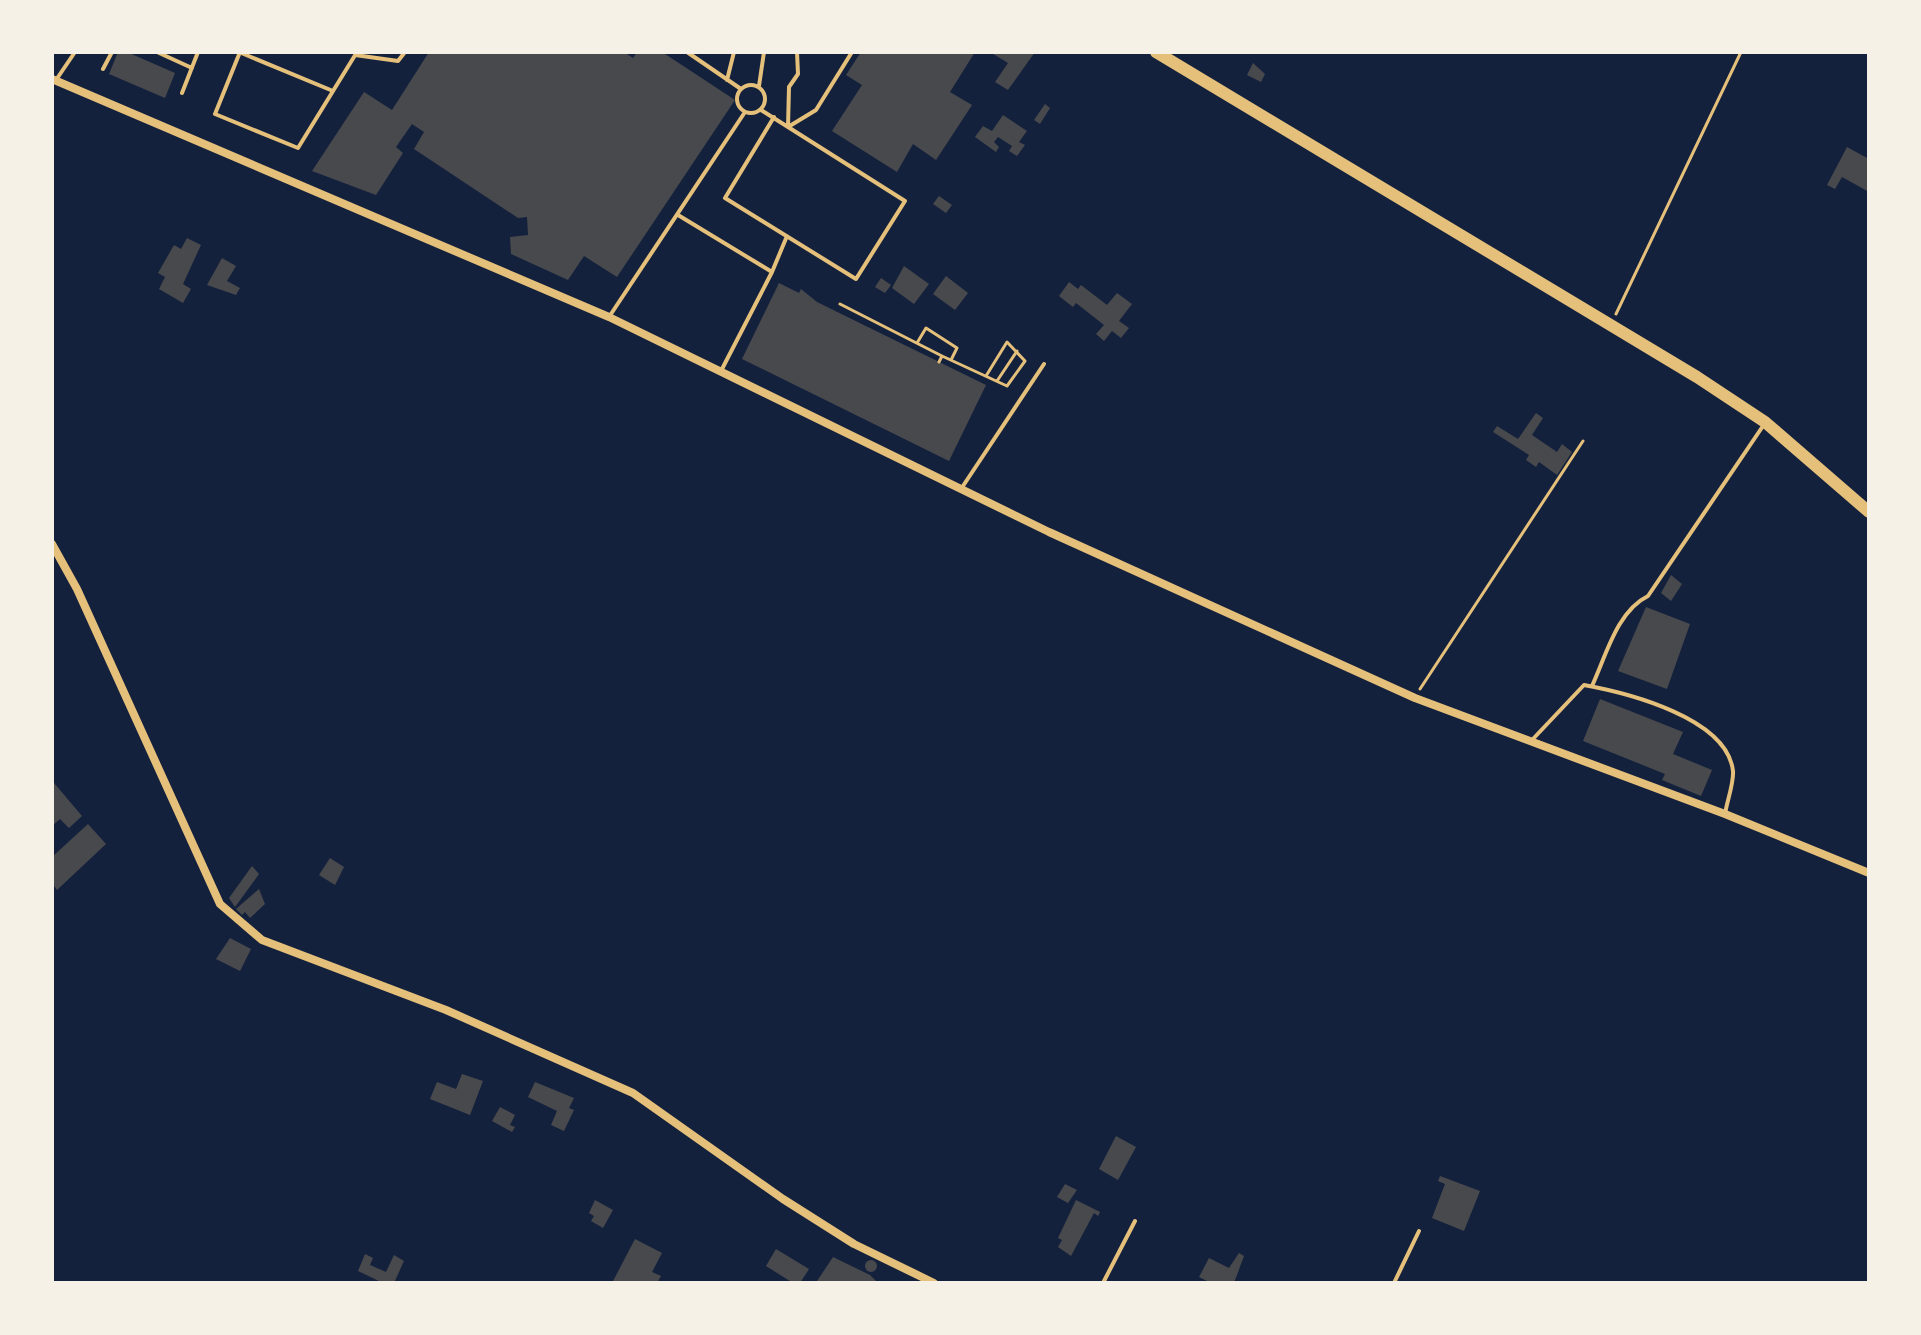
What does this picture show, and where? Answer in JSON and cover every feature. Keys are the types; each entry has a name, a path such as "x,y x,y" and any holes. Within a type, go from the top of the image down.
{"main road":[{"path":"1156,52 1612,325 1765,422 1869,512"}],"street":[{"path":"54,79 609,317 961,489 1415,698 1725,814 1869,873"},
{"path":"52,544 77,589 220,904 262,940 446,1010 633,1093 842,1236 934,1283"}],"lane":[{"path":"54,79 75,52"},
{"path":"103,69 112,52"},
{"path":"157,52 192,68"},
{"path":"182,93 198,52"},
{"path":"333,91 240,52 215,114 298,148 356,54 398,61 405,52"},
{"path":"687,52 741,89"},
{"path":"727,80 734,52"},
{"path":"761,110 766,97 759,86 764,52"},
{"path":"788,127 789,87 798,74 797,52"},
{"path":"788,127 816,110 852,52"},
{"path":"745,112 737,101 741,89 749,84 759,86"},
{"path":"609,317 745,112 761,110 774,117 905,201 856,279 725,198 774,117"},
{"path":"678,215 772,272"},
{"path":"720,373 787,236"},
{"path":"961,489 1044,364"},
{"path":"1592,686 1622,619 1635,602 1648,596 1765,422"},
{"path":"1531,741 1584,685 1629,693 1713,733 1727,749 1733,772 1725,814"},
{"path":"1103,1283 1135,1221"},
{"path":"1394,1283 1419,1231"}],"path":[{"path":"1612,325 1630,279 1741,52"},
{"path":"840,304 942,356 1007,386 1025,361 1007,342 986,376"},
{"path":"883,334 886,327"},
{"path":"917,343 926,328 957,348 951,360"},
{"path":"997,381 1017,351"},
{"path":"939,362 942,356"},
{"path":"1415,698 1583,441"}],"building":[{"path":"118,52 127,52 175,73 165,98 109,74"},
{"path":"429,52 624,52 633,58 637,52 662,52 735,100 617,277 584,256 568,280 511,254 510,237 528,235 527,217 518,218 414,149 424,132 412,124 396,147 403,153 376,195 312,171 364,92 392,110"},
{"path":"861,52 975,52 950,92 972,105 936,160 913,144 897,172 832,131 862,85 846,75"},
{"path":"990,52 1035,52 1008,90 995,82 1008,63"},
{"path":"1253,63 1265,74 1261,82 1247,75"},
{"path":"1045,104 1050,108 1040,124 1034,120"},
{"path":"1003,115 1027,131 1019,142 1025,145 1017,156 1009,151 1012,146 998,137 994,142 999,147 996,152 975,137 983,126 992,131"},
{"path":"1847,147 1869,159 1869,192 1842,177 1835,189 1827,185"},
{"path":"939,196 952,205 946,213 933,204"},
{"path":"187,238 201,245 183,284 191,289 183,303 159,289 165,277 158,273 174,245 181,249"},
{"path":"222,258 236,266 227,281 240,288 236,295 207,285"},
{"path":"904,266 929,284 914,304 892,288"},
{"path":"946,276 968,293 955,310 933,294"},
{"path":"881,278 891,285 885,293 875,287"},
{"path":"1069,282 1078,289 1081,285 1107,305 1117,293 1132,304 1119,321 1129,328 1121,338 1112,331 1104,341 1096,334 1104,325 1076,303 1073,307 1059,296"},
{"path":"779,283 799,293 801,289 817,302 986,385 949,461 742,359"},
{"path":"1536,413 1543,418 1532,435 1557,452 1562,444 1572,452 1557,475 1539,462 1536,467 1526,460 1529,455 1493,432 1497,426 1518,439"},
{"path":"1671,575 1682,584 1671,601 1661,593"},
{"path":"1646,607 1690,624 1667,689 1618,671"},
{"path":"1600,699 1683,732 1673,754 1712,770 1701,796 1662,780 1665,774 1583,741"},
{"path":"54,783 82,816 69,828 60,819 52,826"},
{"path":"88,824 106,844 57,890 52,883 52,857"},
{"path":"330,858 344,867 335,885 319,875"},
{"path":"252,866 259,874 235,907 229,898"},
{"path":"259,889 265,904 250,918 245,912 242,915 236,909"},
{"path":"230,938 251,949 240,971 216,959"},
{"path":"462,1074 483,1081 470,1115 430,1099 437,1082 456,1089"},
{"path":"535,1082 574,1098 569,1108 574,1110 564,1131 551,1125 557,1111 528,1097"},
{"path":"500,1107 515,1115 510,1125 515,1127 512,1132 492,1121"},
{"path":"1116,1136 1136,1147 1118,1180 1099,1169"},
{"path":"1440,1176 1480,1191 1464,1231 1432,1218 1445,1184 1438,1181"},
{"path":"1065,1184 1077,1190 1068,1203 1057,1197"},
{"path":"595,1200 613,1210 603,1228 591,1221 594,1216 589,1213"},
{"path":"1076,1200 1100,1212 1098,1216 1094,1213 1071,1256 1058,1247 1062,1240 1058,1238"},
{"path":"635,1239 662,1253 652,1272 661,1276 657,1283 612,1283"},
{"path":"776,1249 809,1269 800,1283 793,1283 766,1266"},
{"path":"1239,1253 1244,1256 1234,1283 1211,1283 1199,1277 1209,1258 1229,1268"},
{"path":"365,1254 373,1258 370,1265 386,1272 394,1255 404,1261 394,1283 383,1283 358,1271"},
{"path":"833,1257 870,1275 878,1283 817,1281"},
{"path":"871,1260 877,1266 871,1272 865,1266"}]}
